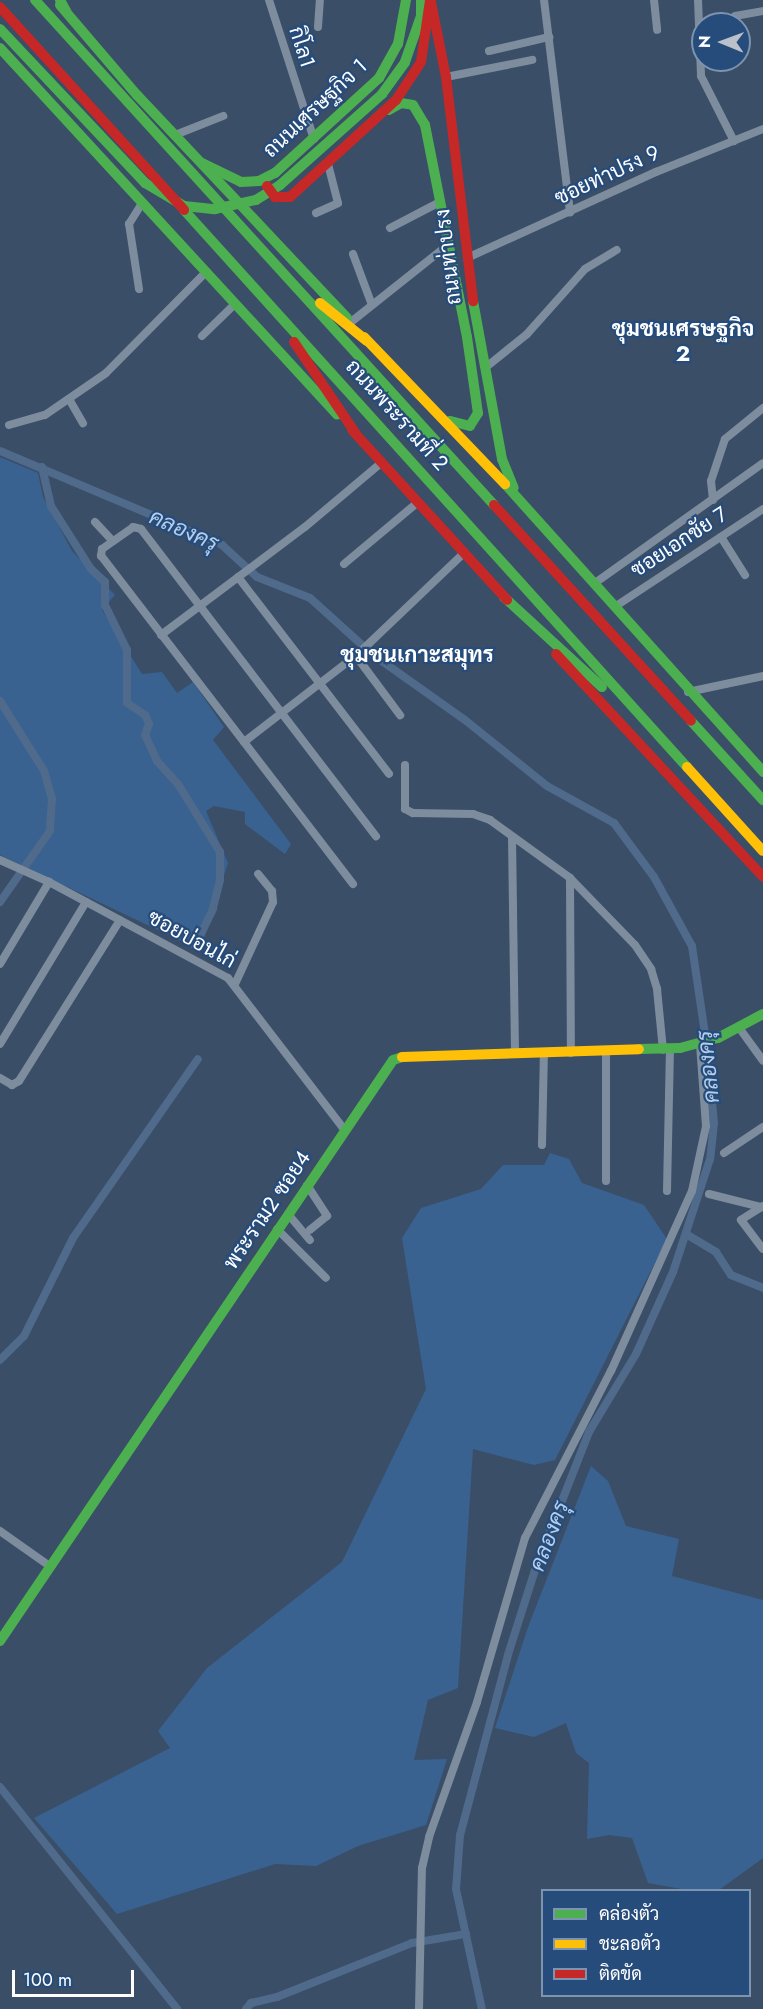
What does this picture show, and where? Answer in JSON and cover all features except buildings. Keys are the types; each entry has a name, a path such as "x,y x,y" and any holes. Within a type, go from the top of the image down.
{"main road":[{"name":"ถนนพระรามที่ 2","path":"35,0 763,800"},
{"name":"ถนนพระรามที่ 2","path":"58,0 175,135 367,340 445,418 616,606 688,692 763,772"},
{"name":"ถนนเศรษฐกิจ 1","path":"202,163 241,182 259,181 276,173 360,98 390,63 401,34 406,0"},
{"path":"0,29 145,183 164,198 201,209 236,206 280,185 382,94 405,62 427,1"},
{"name":"ถนนท่าปรง","path":"427,1 446,77 467,258 502,459 522,502"},
{"name":"ถนนท่าปรง","path":"276,173 267,188 275,197 283,199 297,192 382,114 405,89 421,62 427,1"},
{"name":"ถนนพระรามที่ 2","path":"0,7 763,851"},
{"name":"ถนนพระรามที่ 2","path":"0,48 356,434 463,554 763,877"},
{"name":"ถนนท่าปรง","path":"382,114 401,103 418,109 425,125 449,244 478,413 471,426 445,418"},
{"path":"280,271 367,340"},
{"path":"247,278 356,434"},
{"path":"504,597 673,752"},
{"path":"740,1029 763,1014"},
{"name":"พระราม2 ซอย4","path":"0,1641 344,1129 393,1060 408,1055 606,1053 667,1049 702,1044 740,1029"}],"street":[{"name":"กิโล1","path":"269,0 314,139"},
{"path":"318,27 320,0"},
{"path":"544,0 570,212"},
{"path":"654,0 657,30"},
{"path":"698,0 701,76 734,141"},
{"path":"489,51 549,37"},
{"path":"446,77 532,60"},
{"path":"175,135 223,116"},
{"name":"ซอยท่าปรง 9","path":"467,258 656,172 763,129"},
{"path":"316,213 338,202 328,164"},
{"path":"390,228 440,202"},
{"path":"139,289 129,224 142,203"},
{"path":"351,322 449,244"},
{"path":"485,368 541,319 585,269 617,250"},
{"path":"352,254 372,305"},
{"path":"9,425 35,420 106,373 206,272"},
{"path":"202,336 235,304"},
{"path":"69,399 83,423"},
{"path":"712,500 711,481 725,439 763,408"},
{"path":"162,635 252,567 381,463"},
{"path":"595,584 763,463"},
{"path":"344,564 417,503"},
{"name":"ซอยเอกชัย 7","path":"616,606 763,509"},
{"path":"95,522 113,541"},
{"path":"353,884 101,556 102,549 133,527 141,529 376,836"},
{"path":"721,537 745,575"},
{"path":"244,742 368,646 463,554"},
{"path":"240,576 389,774"},
{"path":"357,655 400,715"},
{"path":"688,692 763,676"},
{"path":"405,765 403,804 408,812 482,816 570,878 635,945 651,969 667,1049 667,1191"},
{"path":"513,837 515,1053"},
{"name":"ซอยบ่อนไก่","path":"0,861 32,873 235,984 344,1129"},
{"path":"235,984 273,902 272,891 258,874"},
{"path":"570,878 571,1053"},
{"path":"0,964 49,882"},
{"path":"0,1044 86,902"},
{"path":"0,1078 12,1085 19,1081 120,920"},
{"path":"740,1029 763,1061"},
{"path":"419,2009 424,1854 477,1702 525,1538 675,1235 698,1172 706,1125 702,1044"},
{"path":"542,1145 544,1053"},
{"path":"606,1053 606,1181"},
{"path":"724,1153 763,1127"},
{"path":"307,1185 327,1216 310,1230"},
{"path":"709,1194 762,1206"},
{"path":"762,1206 741,1220 763,1249"},
{"path":"288,1214 310,1240"},
{"path":"277,1229 326,1278"},
{"path":"0,1531 51,1567"}],"shaded area":[{"path":"0,457 38,473 43,497 72,551 115,595 102,610 142,674 162,672 177,693 193,682 224,727 213,740 291,844 285,854 245,824 245,812 214,806 206,811 228,863 200,950 0,855"},
{"path":"550,1153 569,1159 582,1183 644,1205 667,1239 555,1460 534,1465 473,1449 458,1688 428,1700 414,1760 447,1759 426,1825 358,1846 316,1866 275,1864 117,1914 34,1818 170,1748 158,1731 207,1668 342,1562 426,1389 402,1238 421,1208 481,1189 503,1165 544,1165"},
{"path":"591,1466 608,1481 626,1526 679,1539 672,1576 763,1600 763,1858 720,1889 681,1889 648,1883 632,1838 609,1835 587,1839 589,1763 576,1753 566,1723 534,1737 495,1728 528,1627"}],"waterway":[{"name":"คลองครุ","path":"0,451 222,545 257,577 310,598 372,654 465,720 547,786 614,823 654,877 692,946 707,1048 714,1123 710,1159 673,1272 636,1354 589,1432 536,1567 508,1655 460,1835 456,1889 482,2009"},
{"path":"42,467 51,506 91,569 105,582 105,605 127,650 127,703 145,715 149,724 145,735 157,761 178,784 220,852 220,880 213,909 195,946"},
{"path":"0,701 44,771 52,799 50,831 0,902"},
{"path":"0,1360 24,1336 73,1238 198,1059"},
{"path":"686,1234 716,1252 731,1275 763,1288"},
{"path":"0,1787 177,2009"},
{"path":"246,2009 251,2003 277,1997 412,1943 466,1934"}],"traffic: fast":[{"path":"35,0 494,505"},
{"path":"60,0 66,11"},
{"path":"202,163 241,182 259,181 275,173 379,78 398,44 406,0"},
{"path":"0,29 145,183 184,206 215,209 256,200 280,185 382,94 405,62 421,16 421,0"},
{"path":"60,5 137,95 347,318"},
{"path":"0,48 337,415"},
{"path":"389,110 401,103 413,105 425,125 467,337 478,413 470,426 450,421"},
{"path":"184,210 687,767"},
{"path":"473,301 502,459 514,488"},
{"path":"505,484 763,772"},
{"path":"504,597 602,687"},
{"path":"691,721 763,800"},
{"path":"639,1049 680,1048 718,1038 763,1014"},
{"path":"0,1641 393,1060 402,1057"}],"traffic: slow":[{"path":"320,303 367,341"},
{"path":"364,337 505,484"},
{"path":"687,767 763,851"},
{"path":"402,1057 639,1049"}],"traffic: jam":[{"path":"267,186 275,197 290,197 396,100 421,62 430,0"},
{"path":"431,2 446,77 473,301"},
{"path":"0,7 184,210"},
{"path":"294,342 356,434"},
{"path":"352,430 507,600"},
{"path":"494,505 691,721"},
{"path":"556,654 763,877"}],"district":[{"name":"ชุมชนเศรษฐกิจ 2","path":"683,340"},
{"name":"ชุมชนเกาะสมุทร","path":"417,655"}]}
